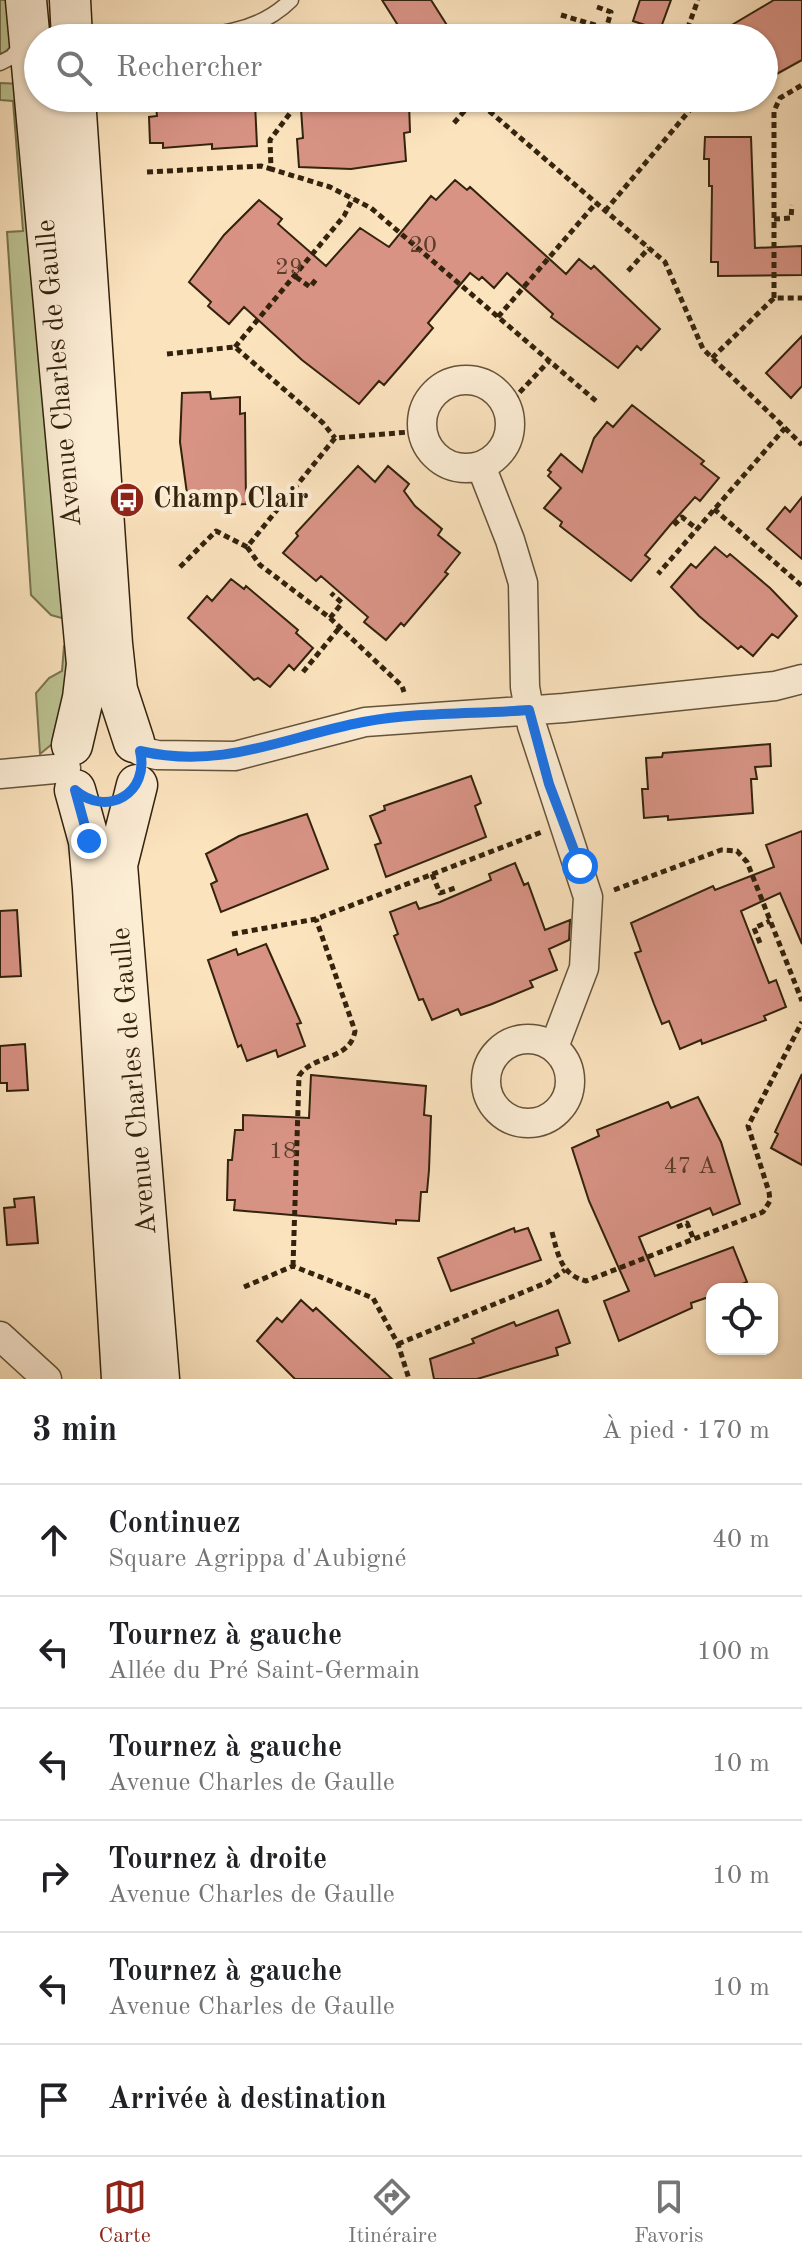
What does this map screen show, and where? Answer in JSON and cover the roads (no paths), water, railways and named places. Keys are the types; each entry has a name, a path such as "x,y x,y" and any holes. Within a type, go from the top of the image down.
{"main road":[{"path":"70,0 71,24"},
{"name":"Avenue Charles de Gaulle","path":"36,112 87,664 71,768 89,841 93,888 122,1379"},
{"name":"Avenue Charles de Gaulle","path":"76,112 112,644 117,690 137,759 117,865 159,1379"},
{"path":"102,727 114,728 137,759 129,794 107,803 84,798 71,768 79,736 102,727"}],"street":[{"path":"476,381 499,396 506,407 509,435 503,449 481,466 452,466 439,459 425,442 422,431 428,402 449,384 476,381"},
{"path":"481,466 523,583 525,687 529,710 549,784 565,823 588,897 584,968 554,1047"},
{"path":"137,759 157,755 235,756 365,722 775,686 802,679"},
{"path":"0,774 71,768"},
{"path":"0,1336 47,1379"}],"lane":[{"path":"260,24 291,0"},
{"path":"0,63 12,57 24,26"}],"place":[{"name":"Champ Clair","path":"127,500"}]}
